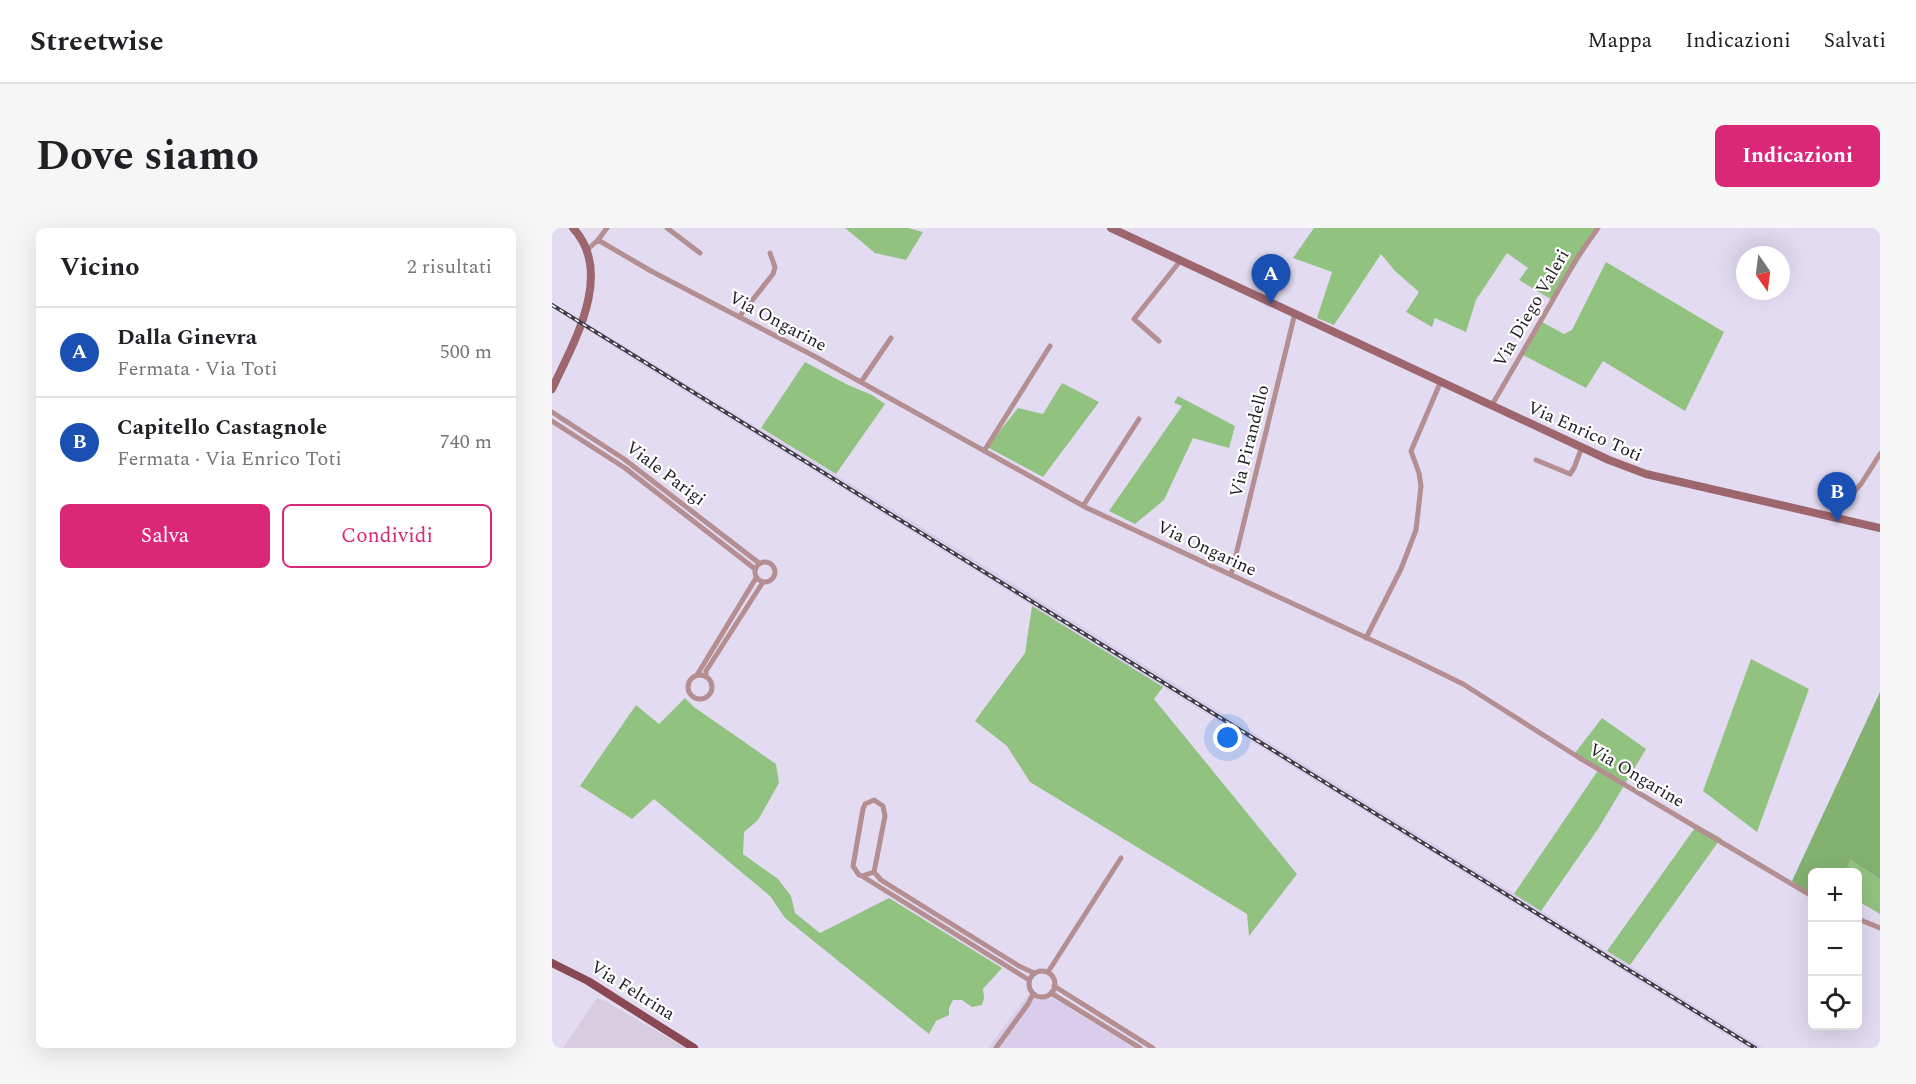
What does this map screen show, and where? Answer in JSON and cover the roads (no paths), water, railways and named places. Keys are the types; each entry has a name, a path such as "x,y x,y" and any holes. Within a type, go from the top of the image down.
{"main road":[{"path":"552,389 586,315 590,293 588,254 583,240 573,228"},
{"name":"Via Enrico Toti","path":"1112,228 1609,460 1646,474 1878,528"},
{"name":"Via Feltrina","path":"552,963 588,981 694,1048"}],"street":[{"path":"588,254 607,228"},
{"path":"667,228 700,253"},
{"name":"Via Diego Valeri","path":"1492,405 1577,258 1598,228"},
{"name":"Via Ongarine","path":"598,240 651,271 861,382 1083,506 1463,684 1578,757 1808,894"},
{"path":"739,317 773,274 775,267 770,253"},
{"path":"1159,342 1134,319 1181,260"},
{"name":"Via Pirandello","path":"1231,575 1297,313"},
{"path":"861,382 891,338"},
{"path":"984,451 1050,346"},
{"path":"1366,638 1401,569 1416,530 1421,486 1411,452 1441,381"},
{"name":"Viale Parigi","path":"552,412 624,459 759,563 765,561 771,563 776,572 771,581 762,582"},
{"path":"1083,506 1139,419"},
{"name":"Viale Parigi","path":"552,421 625,468 755,569"},
{"path":"1536,460 1569,474 1574,468 1582,447"},
{"path":"1832,516 1861,484 1880,454"},
{"path":"756,578 762,582 706,671 711,688 706,696 700,698 693,696 688,689 689,682 697,675 756,578 755,569 759,563"},
{"path":"697,675 706,676"},
{"path":"874,872 885,816 884,806 874,800 865,804 863,809 854,862 856,871 1029,980"},
{"path":"1048,972 1122,858"},
{"path":"874,872 881,880 1019,966 1034,973"},
{"path":"862,876 874,872"},
{"path":"1862,921 1880,928"},
{"path":"1048,972 1053,978 1054,986 1051,993 1041,997 1033,994 1029,987 1029,980 1034,973 1048,972"},
{"path":"1054,986 1153,1048"},
{"path":"1051,993 1140,1048"},
{"path":"996,1048 1033,994"}],"railway":[{"path":"552,305 1755,1048"}],"place":[{"name":"Dalla Ginevra","path":"1271,304"},
{"name":"Capitello Castagnole","path":"1837,522"}]}
